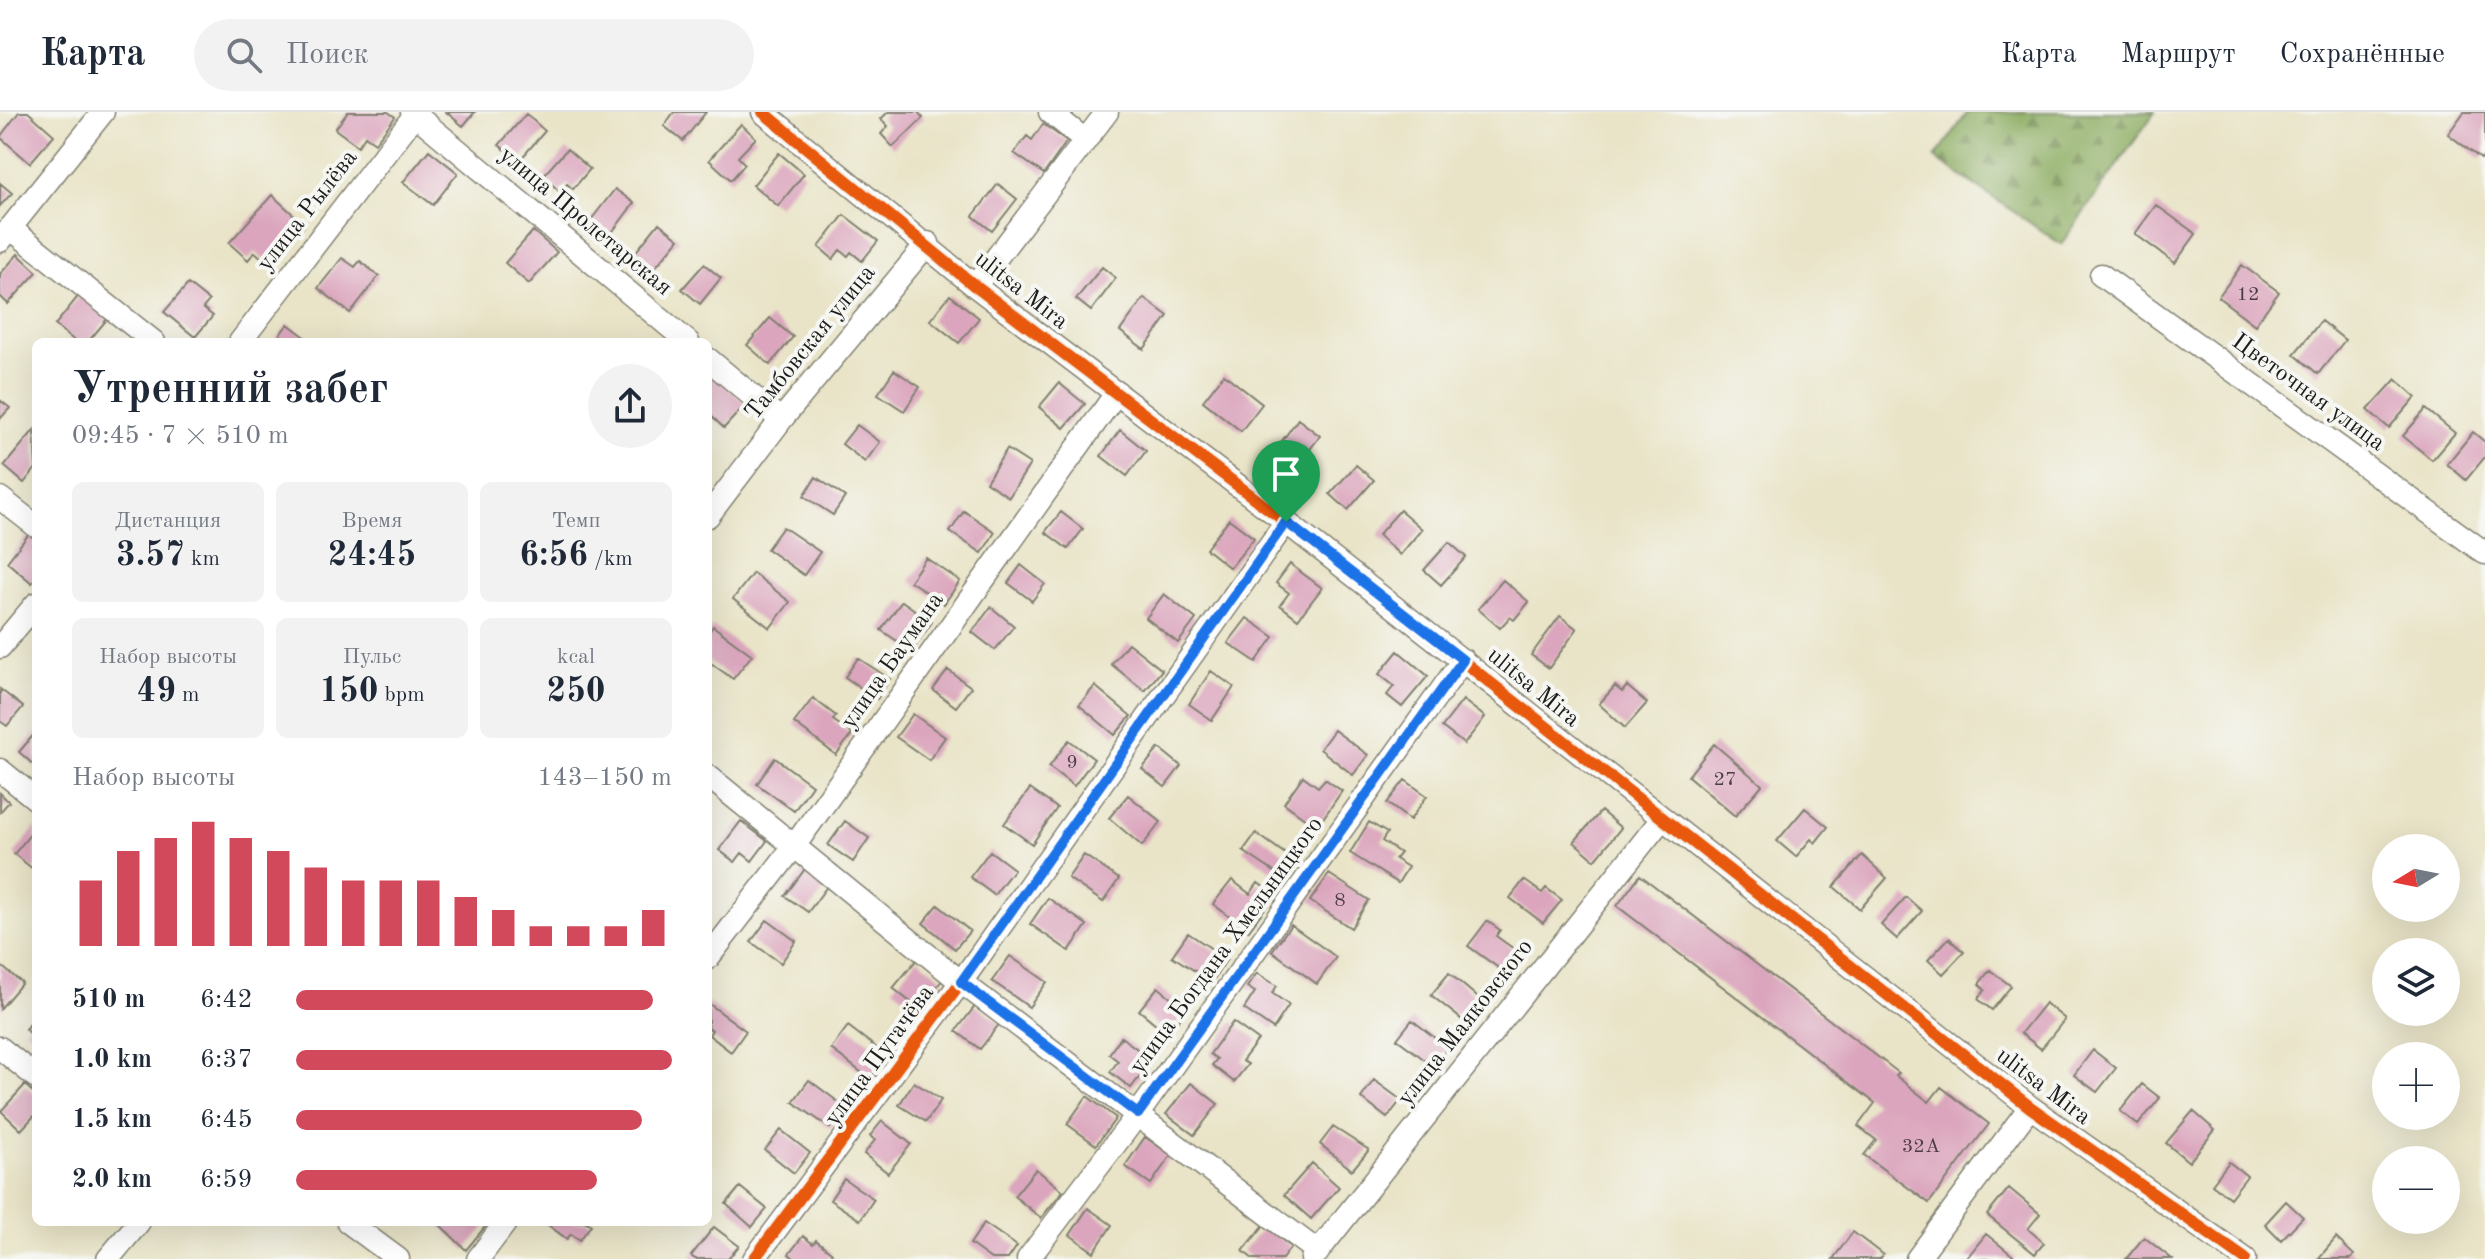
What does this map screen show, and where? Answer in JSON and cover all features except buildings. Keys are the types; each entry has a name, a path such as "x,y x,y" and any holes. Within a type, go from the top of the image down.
{"street":[{"path":"103,112 5,234 148,338"},
{"name":"ulitsa Mira","path":"763,112 928,243 975,286 1286,522 1661,820 2030,1107 2219,1251 2245,1259"},
{"path":"1050,112 1085,140"},
{"path":"975,286 1107,112"},
{"name":"улица Рылёва","path":"243,338 415,113"},
{"name":"улица Пролетарская","path":"415,113 683,338"},
{"name":"Тамбовская улица","path":"712,511 781,420 928,243"},
{"name":"Цветочная улица","path":"2101,275 2485,553"},
{"path":"712,362 781,420"},
{"name":"улица Баумана","path":"712,953 795,845 1117,392"},
{"path":"0,498 32,523"},
{"name":"улица Пугачёва","path":"754,1259 961,982 1286,522"},
{"path":"0,647 32,609"},
{"name":"улица Богдана Хмельницкого","path":"1028,1259 1138,1114 1463,660"},
{"path":"0,770 32,796"},
{"path":"712,779 961,982 1138,1114 1315,1255"},
{"name":"улица Маяковского","path":"1315,1255 1661,820"},
{"path":"0,1048 32,1074"},
{"path":"1917,1259 2030,1107"},
{"path":"108,1259 136,1226"},
{"path":"353,1226 398,1259"},
{"path":"478,1259 503,1226"}],"green space":[{"path":"1968,112 2155,112 2061,244 1935,158"}],"cycle path":[{"path":"763,112 975,286 1286,522 2030,1107 2245,1259"},
{"path":"754,1259 961,982 1286,522"}],"route":[{"path":"1286,522 1463,660 1138,1114 961,982 1286,522"}]}
